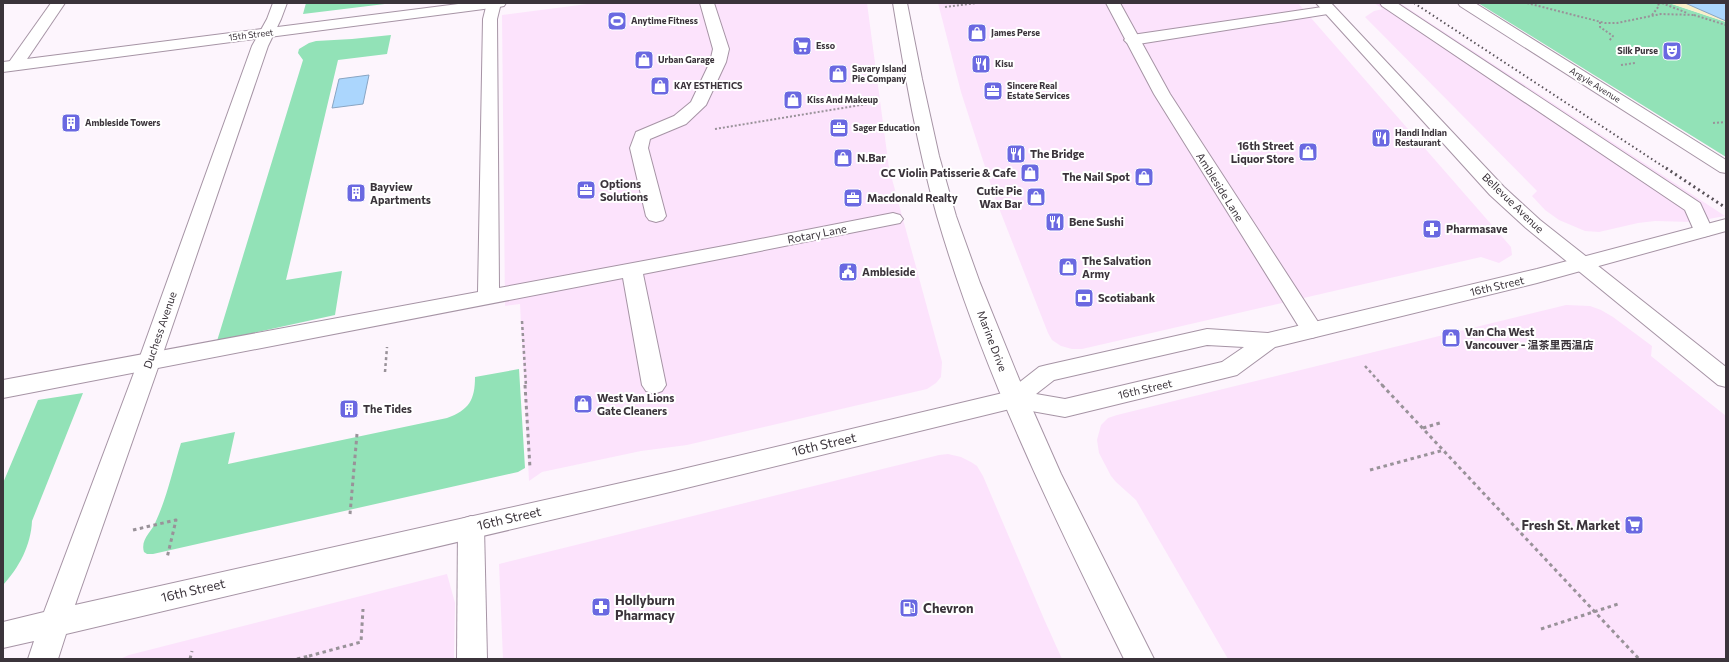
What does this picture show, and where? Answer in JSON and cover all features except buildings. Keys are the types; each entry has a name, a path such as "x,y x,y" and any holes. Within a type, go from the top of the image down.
{"street":[{"path":"9,66 58,3"},
{"name":"Duchess Avenue","path":"43,659 72,572 149,362 260,46 274,19 280,3"},
{"path":"488,297 489,34 490,19 496,3"},
{"name":"15th Street","path":"9,66 496,3"},
{"path":"656,216 639,148 642,136 680,120 698,105 718,62 721,49 707,3"},
{"name":"Marine Drive","path":"900,3 916,96 944,207 981,314 1014,398 1088,559 1138,659"},
{"name":"Ambleside Lane","path":"1113,3 1132,40 1184,130 1312,330"},
{"path":"1387,3 1693,207 1703,231"},
{"name":"Argyle Avenue","path":"1465,3 1726,168"},
{"path":"1132,40 1326,6"},
{"name":"Bellevue Avenue","path":"1326,6 1498,191 1533,224 1726,379"},
{"name":"Rotary Lane","path":"3,389 893,219"},
{"name":"16th Street","path":"3,635 662,483 1014,398 1047,373 1076,366 1207,337 1268,341 1537,276 1726,225"},
{"path":"632,270 654,385"},
{"name":"16th Street","path":"1014,398 1065,408 1229,369 1268,341"},
{"path":"471,527 472,659"}],"path":[{"path":"945,7 977,3"},
{"path":"1527,3 1600,22 1618,23 1672,13 1694,15"},
{"path":"1652,16 1659,6 1658,3"},
{"path":"1662,3 1726,25"},
{"path":"1600,22 1600,27 1613,36 1609,41"},
{"path":"713,130 873,103"},
{"path":"520,291 530,468"},
{"path":"1364,366 1639,659"},
{"path":"1423,428 1443,422"},
{"path":"350,514 357,434"},
{"path":"1370,470 1444,450"},
{"path":"133,530 176,520 167,558"},
{"path":"1541,629 1618,604"},
{"path":"297,659 361,642 363,609"},
{"path":"190,659 192,651"}],"shaded area":[{"path":"595,3 867,3 889,168 942,362 941,377 936,383 927,389 687,445 641,451 542,472 529,481 520,304 505,306 502,15"},
{"path":"938,3 1298,3 1511,247 1512,255 1499,263 1481,257 1082,349 1072,349 1061,346 1052,340 1048,333 995,198 961,92"},
{"path":"1374,3 1400,3 1725,216 1692,222 1655,221 1638,223 1599,232 1585,231 1559,220 1545,210 1532,196 1537,191 1365,17 1374,11 1383,9"},
{"path":"1566,305 1590,306 1613,317 1652,346 1651,356 1726,416 1726,659 1228,659 1136,500 1111,476 1099,453 1097,440 1101,425 1108,418 1117,415"},
{"path":"948,454 961,457 971,462 977,466 983,476 1062,659 503,659 499,564"},
{"path":"447,574 455,603 454,659 120,659 129,655"}],"green space":[{"path":"306,3 393,3 303,14"},
{"path":"1478,3 1669,3 1726,22 1726,157"},
{"path":"391,35 387,54 338,60 286,280 342,271 335,315 217,341 303,60 298,53 299,49 316,41"},
{"path":"519,369 525,468 518,472 153,554 147,554 144,552 143,547 145,539 160,512 181,443 235,432 228,464 447,418 466,408 474,392 475,377"},
{"path":"83,393 32,521 27,547 19,564 3,585 3,483 38,400"}],"sand":[{"path":"1669,3 1726,3 1726,22"}],"water":[{"path":"1685,3 1726,3 1726,21"},
{"path":"369,75 363,104 332,108 339,79"}],"railway":[{"path":"1414,3 1667,169"},
{"path":"1666,168 1726,208"}],"place":[{"name":"Anytime Fitness","path":"617,21"},
{"name":"James Perse","path":"977,33"},
{"name":"Esso","path":"802,46"},
{"name":"Silk Purse","path":"1672,51"},
{"name":"Urban Garage","path":"644,60"},
{"name":"Kisu","path":"981,64"},
{"name":"Savary Island Pie Company","path":"838,74"},
{"name":"KAY ESTHETICS","path":"660,86"},
{"name":"Sincere Real Estate Services","path":"993,91"},
{"name":"Kiss And Makeup","path":"793,100"},
{"name":"Ambleside Towers","path":"71,123"},
{"name":"Sager Education","path":"839,128"},
{"name":"Handi Indian Restaurant","path":"1381,138"},
{"name":"16th Street Liquor Store","path":"1308,152"},
{"name":"The Bridge","path":"1016,154"},
{"name":"N.Bar","path":"843,158"},
{"name":"CC Violin Patisserie & Cafe","path":"1030,173"},
{"name":"The Nail Spot","path":"1144,177"},
{"name":"Options Solutions","path":"586,190"},
{"name":"Bayview Apartments","path":"356,193"},
{"name":"Cutie Pie Wax Bar","path":"1036,197"},
{"name":"Macdonald Realty","path":"853,198"},
{"name":"Bene Sushi","path":"1055,222"},
{"name":"Pharmasave","path":"1432,229"},
{"name":"The Salvation Army","path":"1068,267"},
{"name":"Ambleside","path":"848,272"},
{"name":"Scotiabank","path":"1084,298"},
{"name":"Van Cha West Vancouver - 温茶里西温店","path":"1451,338"},
{"name":"West Van Lions Gate Cleaners","path":"583,404"},
{"name":"The Tides","path":"349,409"},
{"name":"Fresh St. Market","path":"1634,525"},
{"name":"Hollyburn Pharmacy","path":"601,607"},
{"name":"Chevron","path":"909,608"}]}
